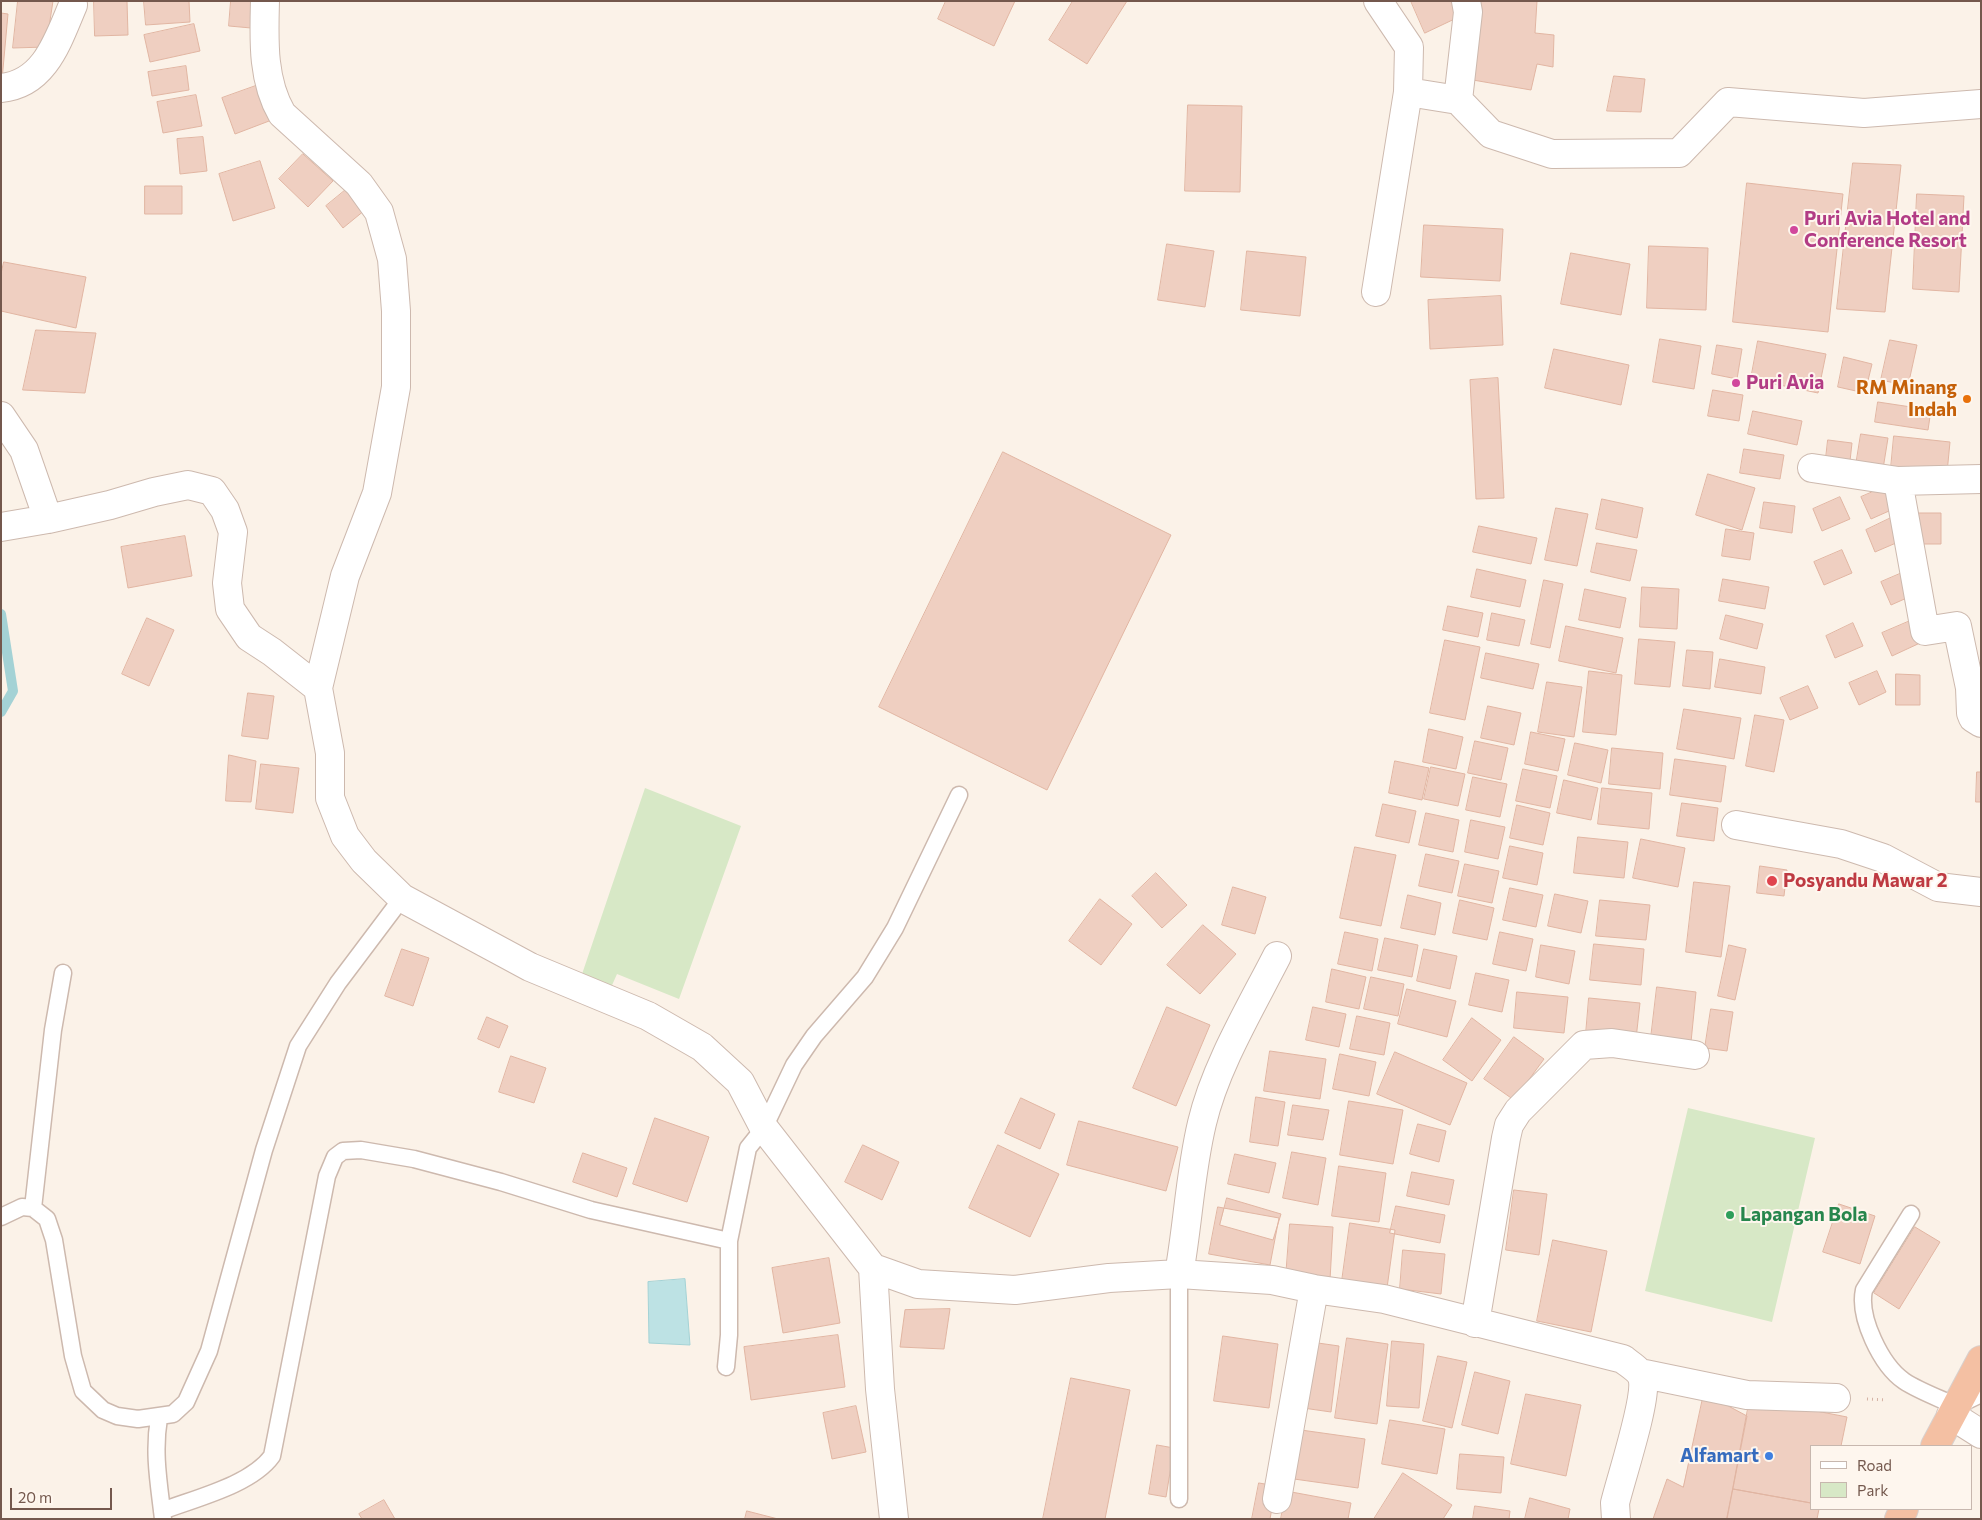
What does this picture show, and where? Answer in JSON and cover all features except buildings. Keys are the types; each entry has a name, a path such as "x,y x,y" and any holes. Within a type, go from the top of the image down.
{"highway":[{"path":"1936,1445 1981,1360"}],"street":[{"path":"265,1 264,45 271,89 276,104 282,114 359,184 379,212 392,259 396,311 396,387 377,493 345,576 318,688 330,753 330,798 345,836 364,861 402,898 530,967 648,1016 702,1047 740,1082 764,1128 873,1268 918,1284 1015,1290 1109,1278 1179,1274 1272,1280 1314,1289 1384,1299 1623,1359 1640,1373 1747,1394 1836,1398"},
{"path":"1376,292 1408,92 1409,47 1378,1"},
{"path":"1458,100 1468,12 1466,1"},
{"path":"1,88 22,84 38,72 56,44 73,5"},
{"path":"1408,92 1458,100 1492,134 1552,154 1679,153 1728,102 1864,113 1981,104"},
{"path":"1,416 24,450 25,523 110,505 154,492 188,485 212,491 226,510 233,532 232,555 227,583 230,609 249,637 272,652 318,688"},
{"path":"1812,468 1898,480 1981,479"},
{"path":"1898,480 1925,631 1957,626 1970,688 1971,714 1981,723"},
{"path":"1736,825 1841,844 1883,858 1938,887 1981,892"},
{"path":"1179,1274 1194,1161 1206,1106 1233,1042 1277,956"},
{"path":"1475,1323 1506,1138 1509,1125 1518,1111 1584,1045 1612,1043 1695,1055"},
{"path":"873,1268 880,1389 894,1519"},
{"path":"1277,1499 1314,1289"},
{"path":"1616,1519 1615,1504 1639,1411 1643,1382 1640,1373"},
{"path":"1954,1410 1981,1434"}],"lane":[{"path":"726,1367 729,1335 728,1241 748,1148 764,1128 794,1065 814,1036 865,977 896,928 959,795"},
{"path":"1,1217 22,1207 33,1208 47,1219 54,1240 73,1356 84,1391 103,1410 117,1416 138,1420 159,1418 173,1414 186,1402 209,1351 264,1150 298,1046 338,983 402,898"},
{"path":"33,1208 53,1030 63,974"},
{"path":"159,1418 155,1442 155,1463 163,1515 237,1483 265,1466 272,1456 327,1176 336,1158 343,1151 361,1150 414,1159 501,1182 590,1210 728,1241"},
{"path":"1911,1214 1864,1290 1861,1303 1865,1320 1878,1351 1903,1381 1954,1410 1981,1394"},
{"path":"1179,1274 1179,1499"}],"green space":[{"path":"645,788 741,826 679,999 617,974 609,992 579,983"},
{"name":"Lapangan Bola","path":"1688,1108 1815,1138 1772,1322 1645,1291"}],"water":[{"path":"685,1279 690,1345 649,1343 648,1282"}],"waterway":[{"path":"1,614 13,691 1,712"}],"place":[{"name":"Puri Avia Hotel and Conference Resort","path":"1794,230"},
{"name":"Puri Avia","path":"1736,383"},
{"name":"RM Minang Indah","path":"1967,399"},
{"name":"Posyandu Mawar 2","path":"1772,881"},
{"name":"Lapangan Bola","path":"1730,1215"},
{"name":"Alfamart","path":"1769,1456"}]}
